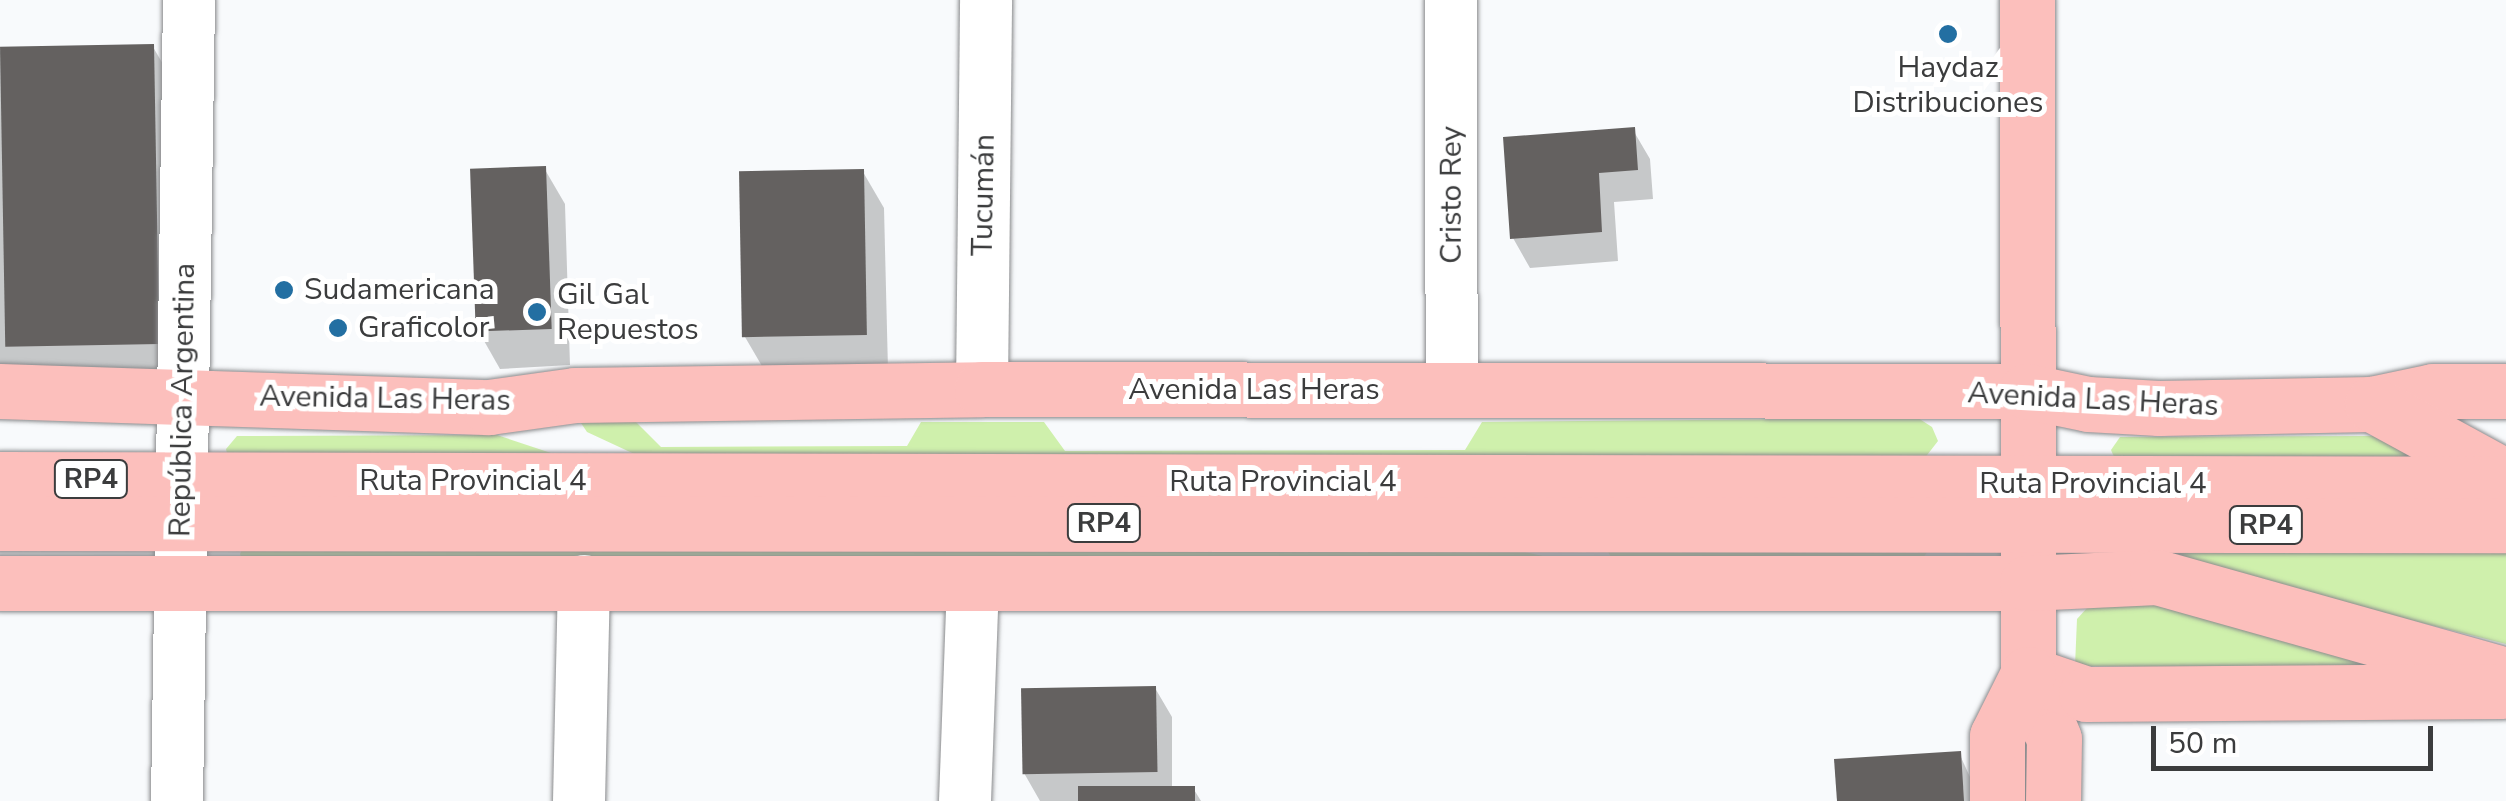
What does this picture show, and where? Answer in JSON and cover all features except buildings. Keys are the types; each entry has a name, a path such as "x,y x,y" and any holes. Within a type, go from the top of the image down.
{"main road":[{"path":"2028,0 2028,674 2054,739 2053,801"},
{"name":"Avenida Las Heras","path":"0,391 183,393 490,407 575,395 982,389 2026,390 2088,404 2158,408 2372,404 2433,391 2506,391"},
{"path":"2372,404 2506,477"},
{"path":"490,407 655,481"},
{"name":"Ruta Provincial 4","path":"0,480 181,501 1512,524 2506,484"},
{"name":"Ruta Provincial 4","path":"0,522 181,501 655,481 2026,504 2506,525"},
{"path":"1512,524 1635,582"},
{"path":"0,582 2027,583 2157,577 2506,675"},
{"path":"2028,674 2086,694 2506,691"},
{"path":"1997,801 1997,736 2028,674"}],"street":[{"name":"República Argentina","path":"176,801 189,0"},
{"name":"Tucumán","path":"982,389 986,0"},
{"name":"Cristo Rey","path":"1452,0 1452,390"},
{"path":"579,801 584,581"},
{"path":"965,801 973,583"}],"green space":[{"path":"632,418 661,447 907,446 921,422 1044,422 1065,451 1465,450 1482,422 1918,418 1932,427 1938,441 1924,459 658,465 587,432 581,423"},
{"path":"497,435 551,453 228,458 226,449 237,436"},
{"path":"2374,436 2441,458 2115,459 2111,450 2120,437"},
{"path":"2506,540 2506,644 2156,556 2151,544"},
{"path":"1478,541 1547,557 243,562 240,554 243,547"},
{"path":"1605,547 1928,551 1923,558 1611,557"},
{"path":"2162,601 2409,670 2075,666 2077,619 2087,608"}],"place":[{"name":"Haydaz Distribuciones","path":"1948,34"},
{"name":"Sudamericana","path":"284,290"},
{"name":"Gil Gal Repuestos","path":"537,312"},
{"name":"Graficolor","path":"338,328"}]}
